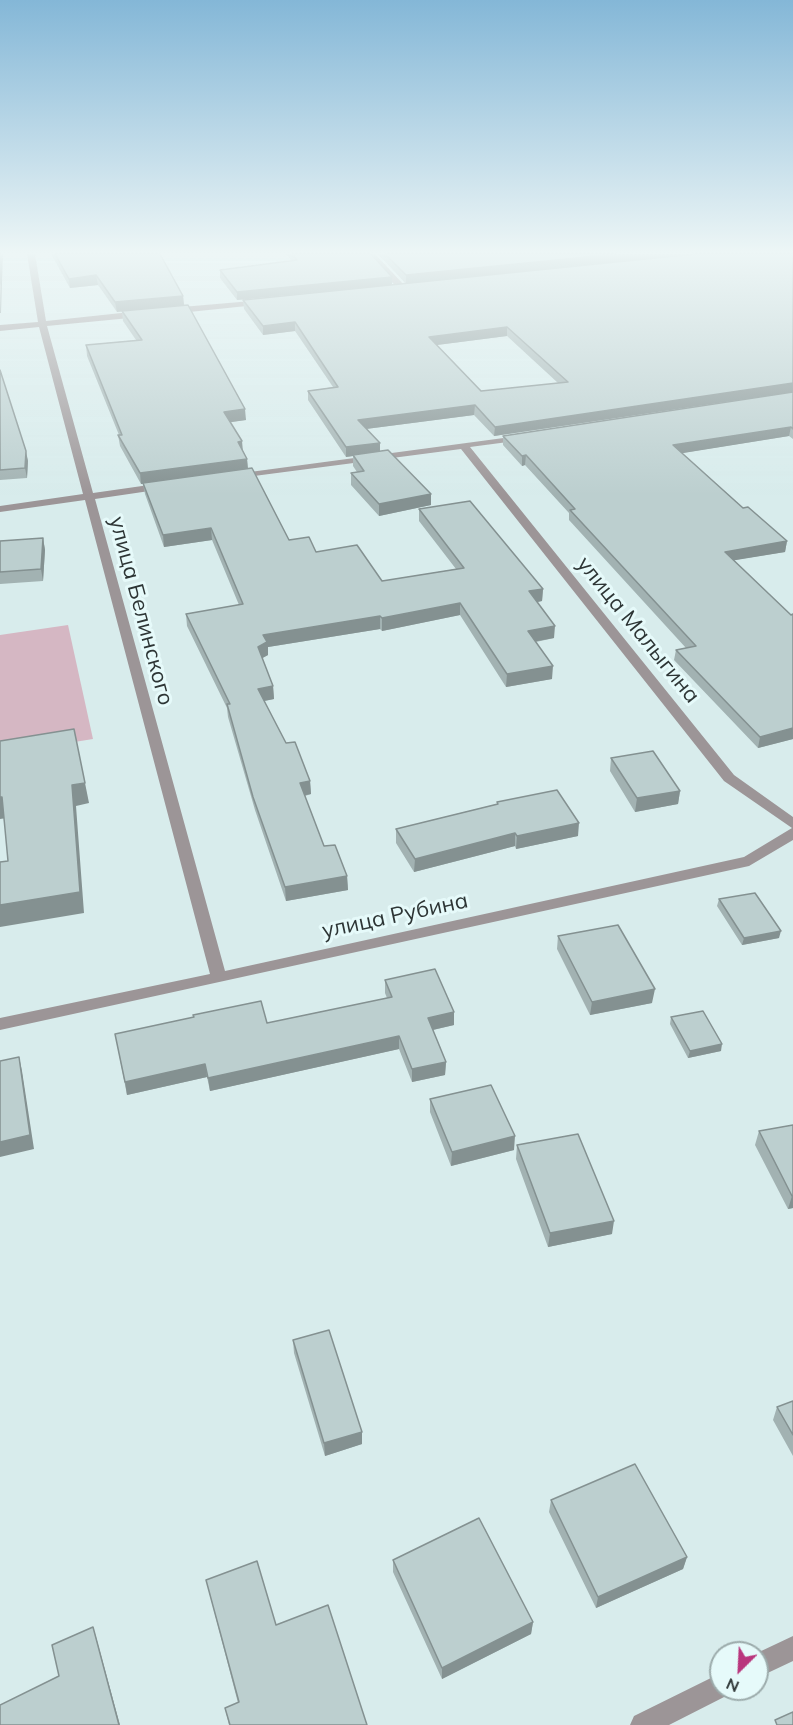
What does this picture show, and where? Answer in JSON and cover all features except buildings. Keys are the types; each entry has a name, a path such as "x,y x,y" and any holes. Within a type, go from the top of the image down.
{"street":[{"name":"улица Белинского","path":"45,334 219,978"},
{"path":"229,478 535,435"},
{"name":"улица Малыгина","path":"464,446 729,778 793,824"},
{"path":"0,509 170,486"},
{"name":"улица Рубина","path":"0,1024 749,861 793,833"},
{"path":"769,1660 793,1648"},
{"path":"643,1725 709,1691"}],"shaded area":[{"path":"68,625 93,739 0,754 0,635"}]}
